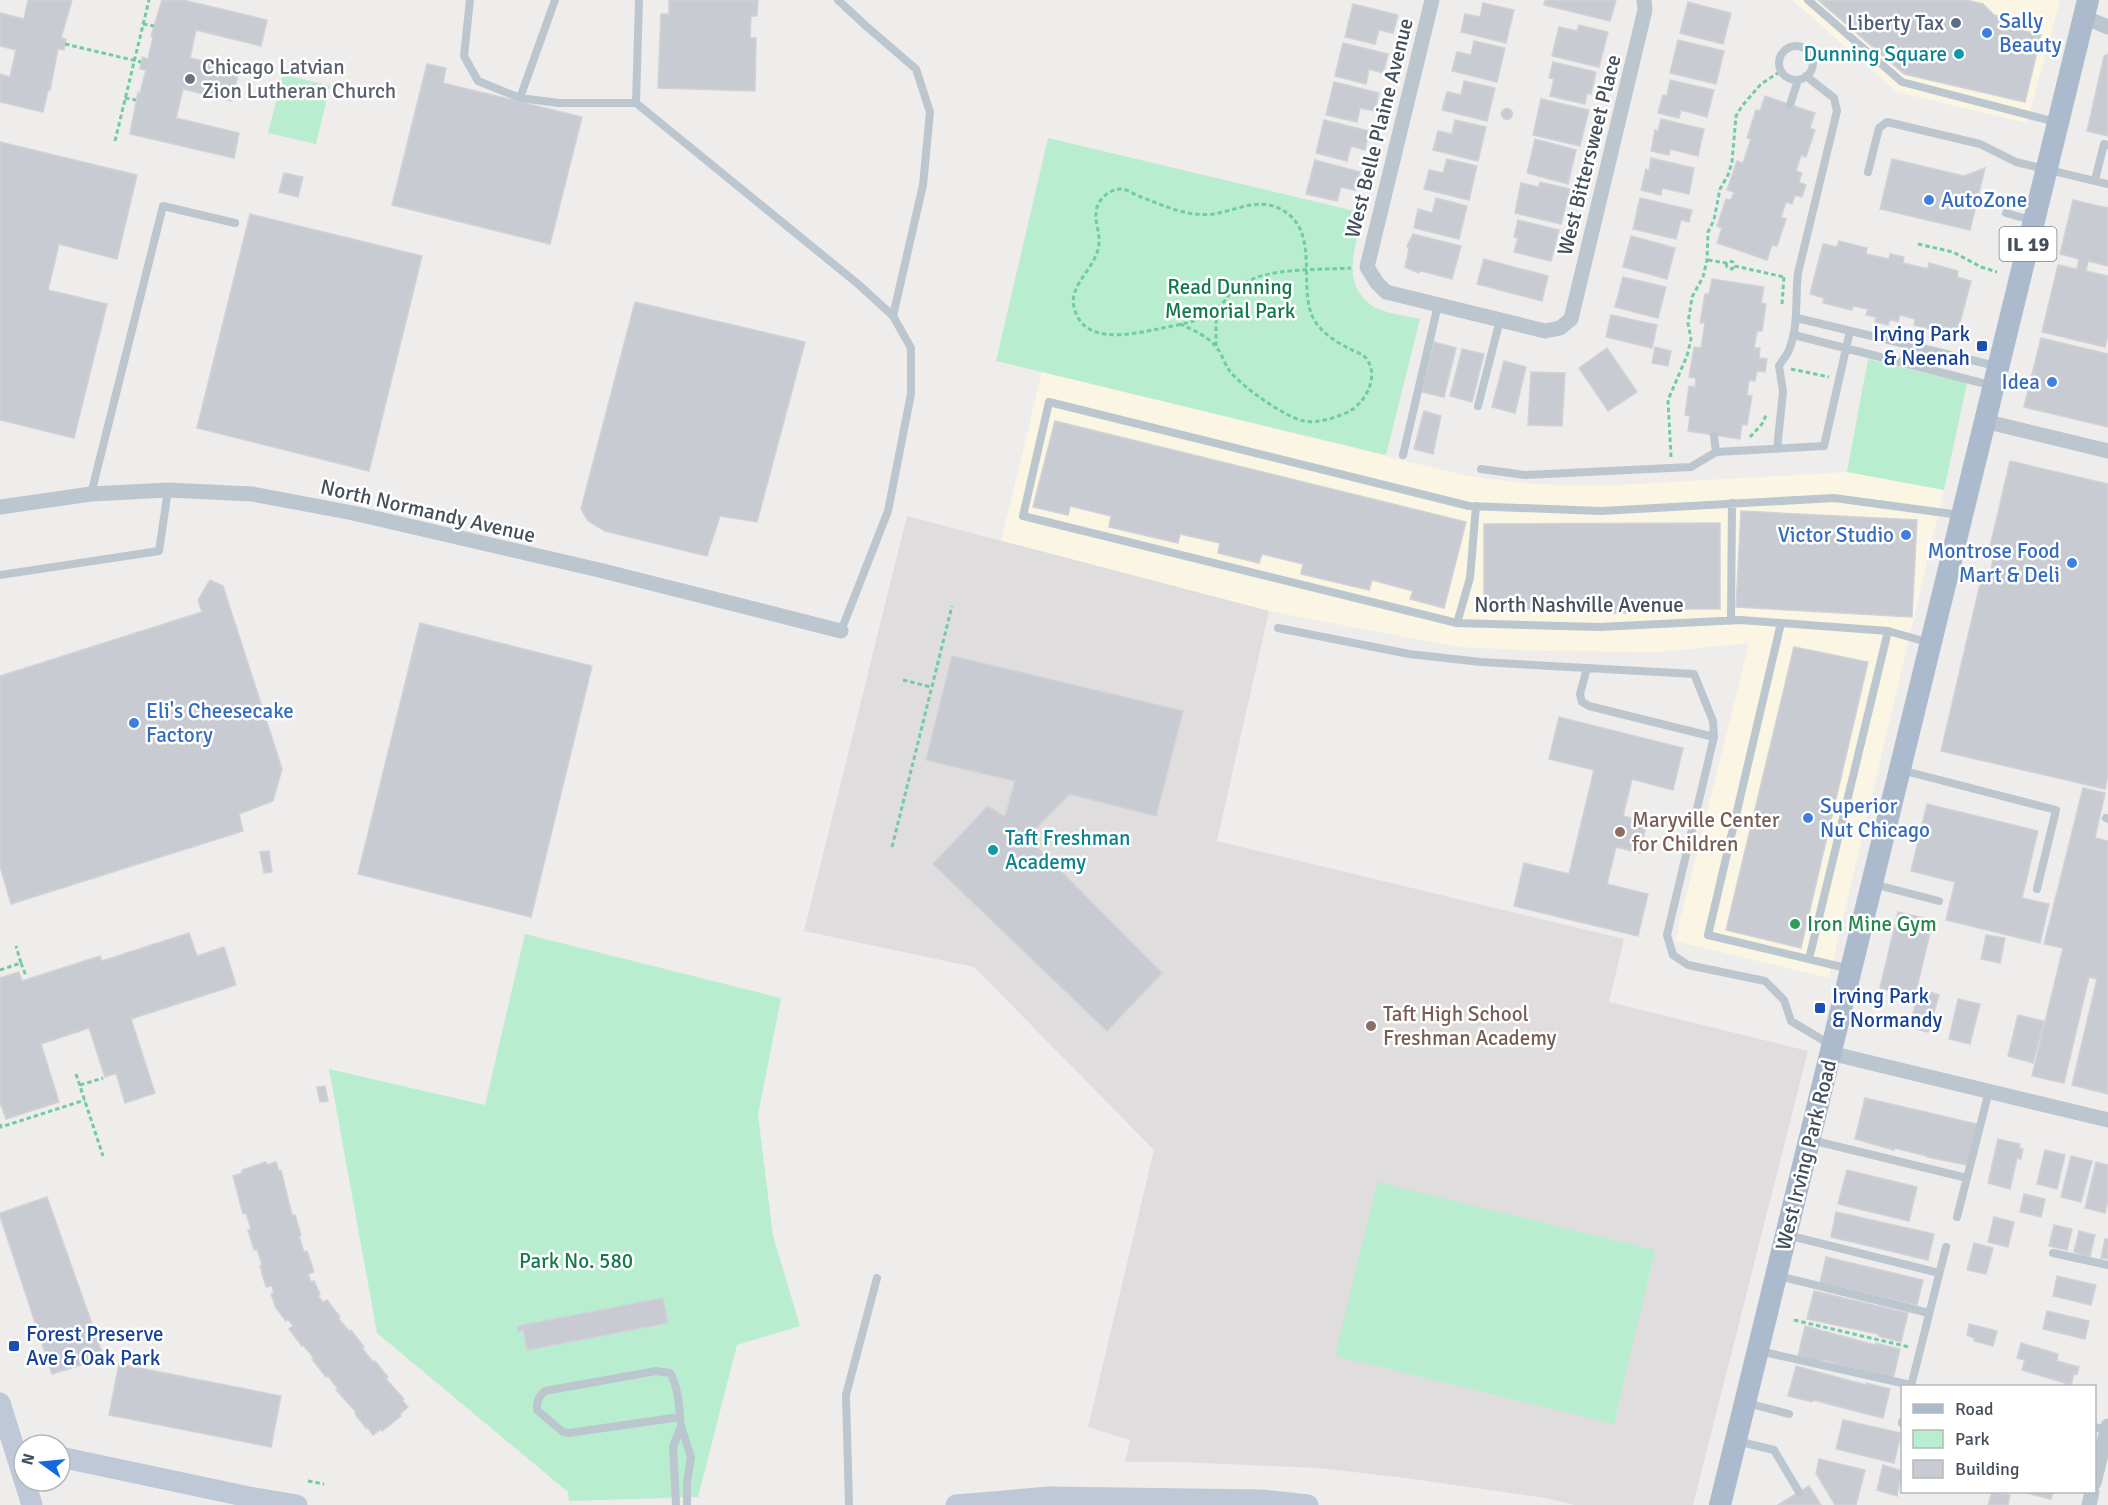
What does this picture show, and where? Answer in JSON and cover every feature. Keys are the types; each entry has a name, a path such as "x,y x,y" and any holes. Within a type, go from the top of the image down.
{"main road":[{"name":"West Irving Park Road","path":"1720,1505 2086,9"}],"street":[{"name":"West Belle Plaine Avenue","path":"1367,267 1432,0"},
{"name":"West Bittersweet Place","path":"1500,320 1545,331 1560,328 1571,319 1646,10 1644,0"},
{"path":"2086,9 2108,27"},
{"path":"1367,267 1386,292 1500,320"},
{"path":"1984,421 2108,451"},
{"name":"North Normandy Avenue","path":"0,507 91,494 168,490 252,494 353,513 599,570 841,631"},
{"path":"1831,1049 2108,1120"},
{"path":"0,1403 12,1445"},
{"path":"2096,1471 2103,1428"},
{"path":"72,1460 297,1505"},
{"path":"956,1505 1048,1497 1308,1505"}],"lane":[{"path":"470,0 464,56 478,81 520,98 559,103 636,103 858,284 893,316 911,348 911,394 888,511 841,631"},
{"path":"520,98 555,0"},
{"path":"636,103 639,0"},
{"path":"838,0 916,69 930,112 923,185 893,316"},
{"path":"1808,0 1902,82 2058,122"},
{"path":"1778,449 1783,392 1779,366 1788,354 1794,335 1797,318 1797,280 1837,111 1834,98 1802,78 1788,78 1781,71 1779,60 1781,55 1789,48 1799,46 1809,52 1813,62 1810,72 1802,78 1790,105"},
{"path":"1868,172 1879,128 1887,122 1980,144 2016,162 2108,184"},
{"path":"2095,180 2104,144 2108,145"},
{"path":"91,494 163,207 235,224"},
{"path":"2006,213 2034,220"},
{"path":"1403,455 1438,305"},
{"path":"1797,318 1907,345 1995,376"},
{"path":"1478,406 1500,320"},
{"path":"1481,469 1526,475 1691,467 1716,452 1824,446 1850,331"},
{"path":"1794,335 1903,363 1995,376"},
{"path":"1903,363 1907,345"},
{"name":"North Nashville Avenue","path":"1476,506 1049,402 1023,516 1457,623 1599,627 1731,621 1781,623 1888,631 1930,643"},
{"path":"1714,436 1716,452"},
{"path":"0,576 159,551 168,490"},
{"path":"1457,623 1470,578 1476,506 1601,511 1834,498 1961,515"},
{"path":"1731,621 1732,503"},
{"path":"1781,623 1708,935 1851,969"},
{"path":"1278,628 1409,654 1481,662 1694,674 1713,721 1714,737 1667,935 1673,955 1688,965 1765,981 1784,1000 1791,1021 1831,1049"},
{"path":"1809,959 1888,631"},
{"path":"1587,668 1580,694 1582,702 1714,737"},
{"path":"1899,769 2056,810 2037,889"},
{"path":"1872,884 1939,901"},
{"path":"1957,1217 1989,1091"},
{"path":"1809,1139 1967,1178"},
{"path":"1786,1235 1939,1273"},
{"path":"1911,1385 1946,1247"},
{"path":"2053,1253 2108,1265"},
{"path":"1776,1276 1929,1312"},
{"path":"849,1505 846,1395 877,1278"},
{"path":"1758,1350 1907,1385"},
{"path":"680,1417 569,1433 563,1432 537,1410 537,1403 538,1397 545,1391 656,1371 670,1373 675,1381 680,1417 681,1426 692,1457 687,1482 687,1505"},
{"path":"1745,1403 1789,1414"},
{"path":"676,1505 672,1448 681,1426"},
{"path":"1736,1441 1774,1450 1799,1492"}],"path":[{"path":"115,141 149,0"},
{"path":"143,24 154,26"},
{"path":"65,44 141,62"},
{"path":"1672,468 1668,400 1688,356 1691,339 1688,323 1692,297 1703,277 1707,260 1708,232 1714,220 1720,189 1732,162 1737,116 1742,106 1761,84 1781,71"},
{"path":"125,98 136,100"},
{"path":"1179,324 1200,334 1216,346 1228,369 1239,382 1266,401 1305,422 1339,416 1359,405 1368,394 1371,381 1370,366 1364,357 1331,337 1315,323 1310,309 1307,271 1305,240 1299,227 1289,216 1276,207 1254,205 1212,214 1191,214 1178,212 1122,189 1110,192 1101,199 1096,209 1100,240 1097,253 1074,294 1075,312 1084,324 1097,333 1118,336 1200,319 1222,304 1236,288 1267,274 1307,271 1367,267"},
{"path":"1918,244 1953,252 1981,267 1997,272"},
{"path":"1707,260 1726,263 1727,267 1735,266 1797,280"},
{"path":"1216,346 1216,319 1222,304"},
{"path":"1737,451 1762,424 1769,408"},
{"path":"892,847 952,606"},
{"path":"903,680 931,687"},
{"path":"16,946 26,976"},
{"path":"0,970 21,963"},
{"path":"76,1074 103,1156"},
{"path":"80,1085 103,1078"},
{"path":"0,1124 1,1127 85,1100"},
{"path":"1794,1320 1920,1350"},
{"path":"308,1481 324,1484"}],"shaded area":[{"name":"Dunning Square","path":"1792,0 2060,0 2027,123 1897,92"},
{"path":"1042,372 1467,476 1530,484 1599,486 1847,472 1944,490 1829,978 1675,941 1749,643 1661,652 1545,651 1457,647 1269,611 1001,541"},
{"name":"Taft High School Freshman Academy","path":"907,516 1269,611 1217,841 1624,939 1609,1002 1808,1051 1693,1505 1575,1505 1545,1498 1319,1468 1125,1462 1130,1440 1088,1427 1154,1150 974,967 804,931"}],"green space":[{"path":"283,74 330,86 316,144 268,133"},
{"name":"Read Dunning Memorial Park","path":"1048,138 1363,213 1354,251 1353,276 1357,287 1363,298 1374,307 1420,319 1386,455 996,361"},
{"path":"1868,359 1967,383 1944,490 1847,472"},
{"name":"Park No. 580","path":"525,934 781,998 758,1115 773,1236 800,1326 737,1345 698,1497 569,1501 568,1492 377,1333 329,1069 485,1105"},
{"path":"1377,1182 1655,1250 1614,1424 1335,1356"}],"building":[{"path":"28,0 72,0 61,38 66,39 64,50 58,49 43,112 0,102 0,74 10,77 16,50 0,46 0,13 24,19"},
{"name":"Chicago Latvian Zion Lutheran Church","path":"162,0 183,0 267,20 261,46 196,30 190,58 239,70 232,101 183,89 176,118 239,133 234,158 130,134 138,92 140,93 146,70 140,69 142,57 148,59 153,37 151,36"},
{"path":"669,0 758,0 757,16 751,16 750,38 756,38 755,91 658,88 661,14 669,14"},
{"path":"1545,0 1616,0 1610,21 1544,5"},
{"name":"Dunning Square","path":"1818,0 1966,0 1983,4 1994,15 2027,23 2025,31 2041,35 2025,102 1904,74"},
{"path":"1688,2 1731,13 1723,44 1680,33"},
{"path":"1483,3 1514,10 1506,43 1461,32 1465,14 1480,17"},
{"path":"1353,4 1398,15 1393,33 1379,30 1375,44 1345,37"},
{"path":"1579,25 1608,32 1599,67 1552,56 1559,27 1577,31"},
{"path":"1678,40 1724,51 1716,84 1670,73"},
{"path":"1474,41 1505,48 1497,82 1452,71 1457,52 1471,55"},
{"path":"1343,43 1388,54 1383,73 1369,69 1366,84 1335,76"},
{"path":"2108,54 2108,136 2087,131 2104,56"},
{"path":"1553,62 1596,72 1591,94 1587,93 1585,104 1550,96 1554,79 1549,78"},
{"path":"427,64 446,68 443,83 582,117 550,244 392,205"},
{"path":"1670,80 1714,90 1707,117 1681,110 1679,118 1658,113 1663,95 1667,96"},
{"path":"1464,81 1495,88 1487,121 1442,110 1447,92 1461,95"},
{"path":"1334,82 1379,93 1375,111 1360,108 1357,122 1326,115"},
{"path":"1765,96 1815,113 1810,128 1815,130 1806,157 1801,155 1796,171 1802,173 1799,182 1806,185 1802,197 1795,195 1792,204 1786,202 1781,217 1786,219 1777,246 1772,245 1767,260 1717,243 1722,228 1717,226 1726,199 1731,200 1734,192 1727,190 1737,161 1743,163 1751,139 1747,138 1756,110 1760,111"},
{"path":"1541,99 1589,110 1580,146 1533,135"},
{"path":"1507,109 1511,110 1511,118 1507,119 1503,118 1502,114 1503,110"},
{"path":"1661,119 1704,129 1698,156 1670,149 1669,155 1651,151 1655,130 1658,131"},
{"path":"1324,120 1369,131 1365,150 1351,146 1347,161 1316,153"},
{"path":"1455,120 1486,127 1478,161 1433,150 1438,131 1452,134"},
{"path":"1535,139 1576,150 1568,184 1527,173"},
{"path":"0,142 137,175 117,259 59,244 48,290 107,304 74,438 0,420"},
{"path":"1651,158 1694,168 1689,194 1662,188 1661,195 1641,190 1646,169 1649,171"},
{"path":"1447,159 1477,166 1469,200 1424,189 1429,170 1443,173"},
{"name":"AutoZone","path":"1892,159 1964,176 1985,168 1970,230 1880,209"},
{"path":"1315,160 1360,172 1355,190 1341,187 1337,201 1306,194"},
{"path":"284,173 303,177 298,197 279,192"},
{"path":"1540,182 1570,189 1561,224 1515,213 1521,183 1539,187"},
{"path":"1436,198 1467,206 1459,239 1414,228 1418,209 1432,213"},
{"path":"1640,198 1692,210 1689,222 1681,220 1676,239 1633,229"},
{"path":"2073,200 2108,208 2108,266 2088,261 2086,271 2108,276 2108,335 2105,347 2042,332 2058,265 2077,269 2079,259 2060,254"},
{"path":"250,214 422,256 369,471 197,428"},
{"path":"1518,220 1559,230 1551,261 1514,252 1518,238 1514,237"},
{"path":"1413,234 1461,246 1452,279 1421,271 1418,273 1405,267 1409,249 1407,246"},
{"path":"1631,236 1675,248 1667,279 1623,267"},
{"path":"1839,241 1867,248 1866,254 1889,259 1890,254 1904,257 1903,263 1928,269 1929,263 1958,271 1957,277 1971,281 1958,330 1944,327 1942,332 1914,325 1915,319 1900,315 1898,322 1890,319 1888,325 1875,322 1876,317 1866,315 1868,309 1853,306 1852,310 1823,303 1824,298 1810,294 1823,244 1837,247"},
{"path":"1484,259 1548,276 1542,301 1477,284"},
{"path":"1623,277 1666,287 1658,318 1615,307"},
{"path":"1712,279 1764,287 1761,303 1766,304 1762,331 1757,331 1754,348 1760,348 1759,358 1767,359 1765,372 1757,371 1755,381 1749,380 1747,395 1752,396 1747,425 1742,424 1740,439 1688,431 1690,416 1685,415 1689,386 1695,387 1696,378 1689,377 1694,347 1701,348 1705,323 1700,323 1705,294 1709,294"},
{"path":"635,302 805,342 757,522 720,516 707,556 605,531 588,521 581,509"},
{"path":"1611,315 1657,325 1652,348 1606,337"},
{"path":"2041,338 2108,354 2108,427 2024,407"},
{"path":"1434,342 1456,348 1444,397 1422,392"},
{"path":"1655,347 1671,351 1668,366 1652,363"},
{"path":"1607,348 1637,392 1608,411 1579,368"},
{"path":"1462,349 1484,354 1472,402 1450,396"},
{"path":"1504,361 1526,367 1515,413 1492,407"},
{"path":"1531,372 1565,373 1562,426 1528,425"},
{"path":"1424,411 1441,416 1433,454 1414,449"},
{"path":"1055,421 1466,522 1444,608 1410,599 1413,591 1372,580 1369,590 1301,574 1303,564 1262,554 1259,563 1218,553 1220,543 1180,534 1178,543 1109,527 1111,516 1070,506 1068,515 1033,507"},
{"path":"2010,461 2108,484 2108,774 2105,789 1941,751 1981,580 1988,582 1995,552 1989,551"},
{"path":"1741,511 1917,520 1912,617 1736,607"},
{"path":"1720,523 1720,609 1632,609 1632,613 1572,613 1572,609 1484,610 1484,524"},
{"name":"Eli's Cheesecake Factory","path":"210,580 223,586 282,769 273,801 239,814 243,831 11,904 0,866 0,676 202,612 198,600"},
{"path":"420,623 592,666 531,917 358,874"},
{"path":"1794,647 1868,662 1801,948 1726,930"},
{"name":"Taft Freshman Academy","path":"952,656 1183,711 1156,816 1070,794 1027,837 1162,973 1107,1031 933,864 988,806 1005,817 1015,781 926,760"},
{"path":"1559,717 1683,748 1673,790 1632,779 1623,816 1647,822 1640,853 1616,847 1607,884 1648,894 1638,936 1514,906 1524,863 1569,874 1594,770 1549,759"},
{"path":"2083,788 2105,793 2095,838 2108,841 2108,1094 2072,1085 2097,979 2089,977 2064,1083 2032,1076 2063,948 2044,944"},
{"path":"1927,804 2038,831 2022,898 2049,904 2040,943 1946,920 1955,882 1911,871"},
{"path":"269,851 272,872 264,873 260,852"},
{"path":"1898,912 1933,920 1915,996 1880,988"},
{"path":"189,933 197,956 224,947 236,985 131,1019 155,1093 125,1103 116,1073 105,1077 89,1028 41,1044 59,1102 6,1119 0,1102 0,978 19,972 22,981 100,956 102,961"},
{"path":"1986,935 2005,938 2000,963 1981,959"},
{"path":"1920,989 1939,995 1928,1032 1909,1027"},
{"path":"1958,999 1980,1004 1970,1044 1949,1039"},
{"path":"2018,1015 2044,1021 2033,1063 2008,1056"},
{"path":"325,1086 328,1101 320,1102 317,1087"},
{"path":"1865,1098 1977,1124 1967,1165 1895,1148 1894,1150 1855,1139"},
{"path":"1998,1139 2020,1144 2019,1148 2023,1149 2021,1159 2017,1158 2010,1189 1988,1183"},
{"path":"2045,1150 2065,1155 2057,1189 2037,1184"},
{"path":"2071,1156 2092,1161 2081,1202 2061,1197"},
{"path":"266,1162 267,1165 276,1162 279,1171 281,1170 292,1215 295,1215 304,1252 307,1251 314,1272 308,1274 320,1294 318,1296 323,1302 327,1300 340,1317 338,1318 349,1331 351,1330 373,1362 375,1361 388,1377 386,1379 408,1407 400,1414 401,1416 373,1435 289,1329 293,1326 276,1308 271,1294 274,1293 272,1286 266,1287 260,1266 262,1265 257,1249 254,1250 248,1230 251,1229 246,1213 243,1214 233,1176 242,1173 242,1170"},
{"path":"2096,1162 2108,1165 2108,1200 2105,1213 2085,1208"},
{"path":"1847,1170 1917,1187 1909,1221 1838,1204"},
{"path":"2024,1194 2045,1199 2041,1217 2020,1212"},
{"path":"47,1197 104,1358 52,1374 0,1216 0,1213"},
{"path":"1836,1212 1934,1234 1928,1260 1831,1237"},
{"path":"1994,1217 2014,1222 2008,1247 1988,1242"},
{"path":"2054,1225 2072,1229 2067,1250 2049,1246"},
{"path":"2079,1231 2095,1235 2090,1257 2074,1252"},
{"path":"2105,1239 2108,1239 2108,1259 2101,1258"},
{"path":"1974,1243 1993,1248 1986,1274 1967,1270"},
{"path":"1826,1257 1923,1280 1917,1305 1820,1283"},
{"path":"2057,1276 2096,1285 2091,1305 2053,1296"},
{"path":"1814,1291 1908,1313 1901,1342 1878,1336 1878,1334 1807,1319"},
{"path":"663,1298 668,1323 527,1350 523,1330 518,1331 517,1326"},
{"path":"2047,1311 2089,1321 2085,1339 2043,1329"},
{"path":"1969,1324 1997,1331 1993,1346 1974,1341 1974,1338 1967,1335"},
{"path":"1805,1326 1875,1345 1876,1343 1900,1349 1893,1379 1823,1360 1822,1362 1798,1356"},
{"path":"2021,1343 2058,1354 2057,1361 2079,1367 2077,1374 2074,1373 2071,1385 2022,1370 2025,1360 2017,1358"},
{"path":"119,1364 281,1396 271,1447 109,1415"},
{"path":"1796,1366 1866,1385 1866,1383 1890,1389 1883,1418 1788,1396"},
{"path":"1843,1420 1901,1433 1894,1463 1836,1449"},
{"path":"1819,1459 1865,1470 1856,1505 1835,1505 1816,1473"},
{"path":"1883,1465 1901,1471 1897,1496 1877,1490"},
{"path":"1809,1486 1821,1505 1778,1505 1799,1492"},
{"path":"1992,1493 2010,1495 2008,1505 1988,1505"},
{"path":"2026,1493 2053,1493 2051,1499"}],"place":[{"name":"Liberty Tax","path":"1956,23"},
{"name":"Sally Beauty","path":"1987,33"},
{"name":"Dunning Square","path":"1959,54"},
{"name":"Chicago Latvian Zion Lutheran Church","path":"190,79"},
{"name":"AutoZone","path":"1929,200"},
{"name":"Irving Park & Neenah","path":"1982,346"},
{"name":"Idea","path":"2052,382"},
{"name":"Victor Studio","path":"1906,535"},
{"name":"Montrose Food Mart & Deli","path":"2072,563"},
{"name":"Eli's Cheesecake Factory","path":"134,723"},
{"name":"Superior Nut Chicago","path":"1808,818"},
{"name":"Maryville Center for Children","path":"1620,832"},
{"name":"Taft Freshman Academy","path":"993,850"},
{"name":"Iron Mine Gym","path":"1795,924"},
{"name":"Irving Park & Normandy","path":"1820,1008"},
{"name":"Taft High School Freshman Academy","path":"1371,1026"},
{"name":"Forest Preserve Ave & Oak Park","path":"14,1346"}]}
